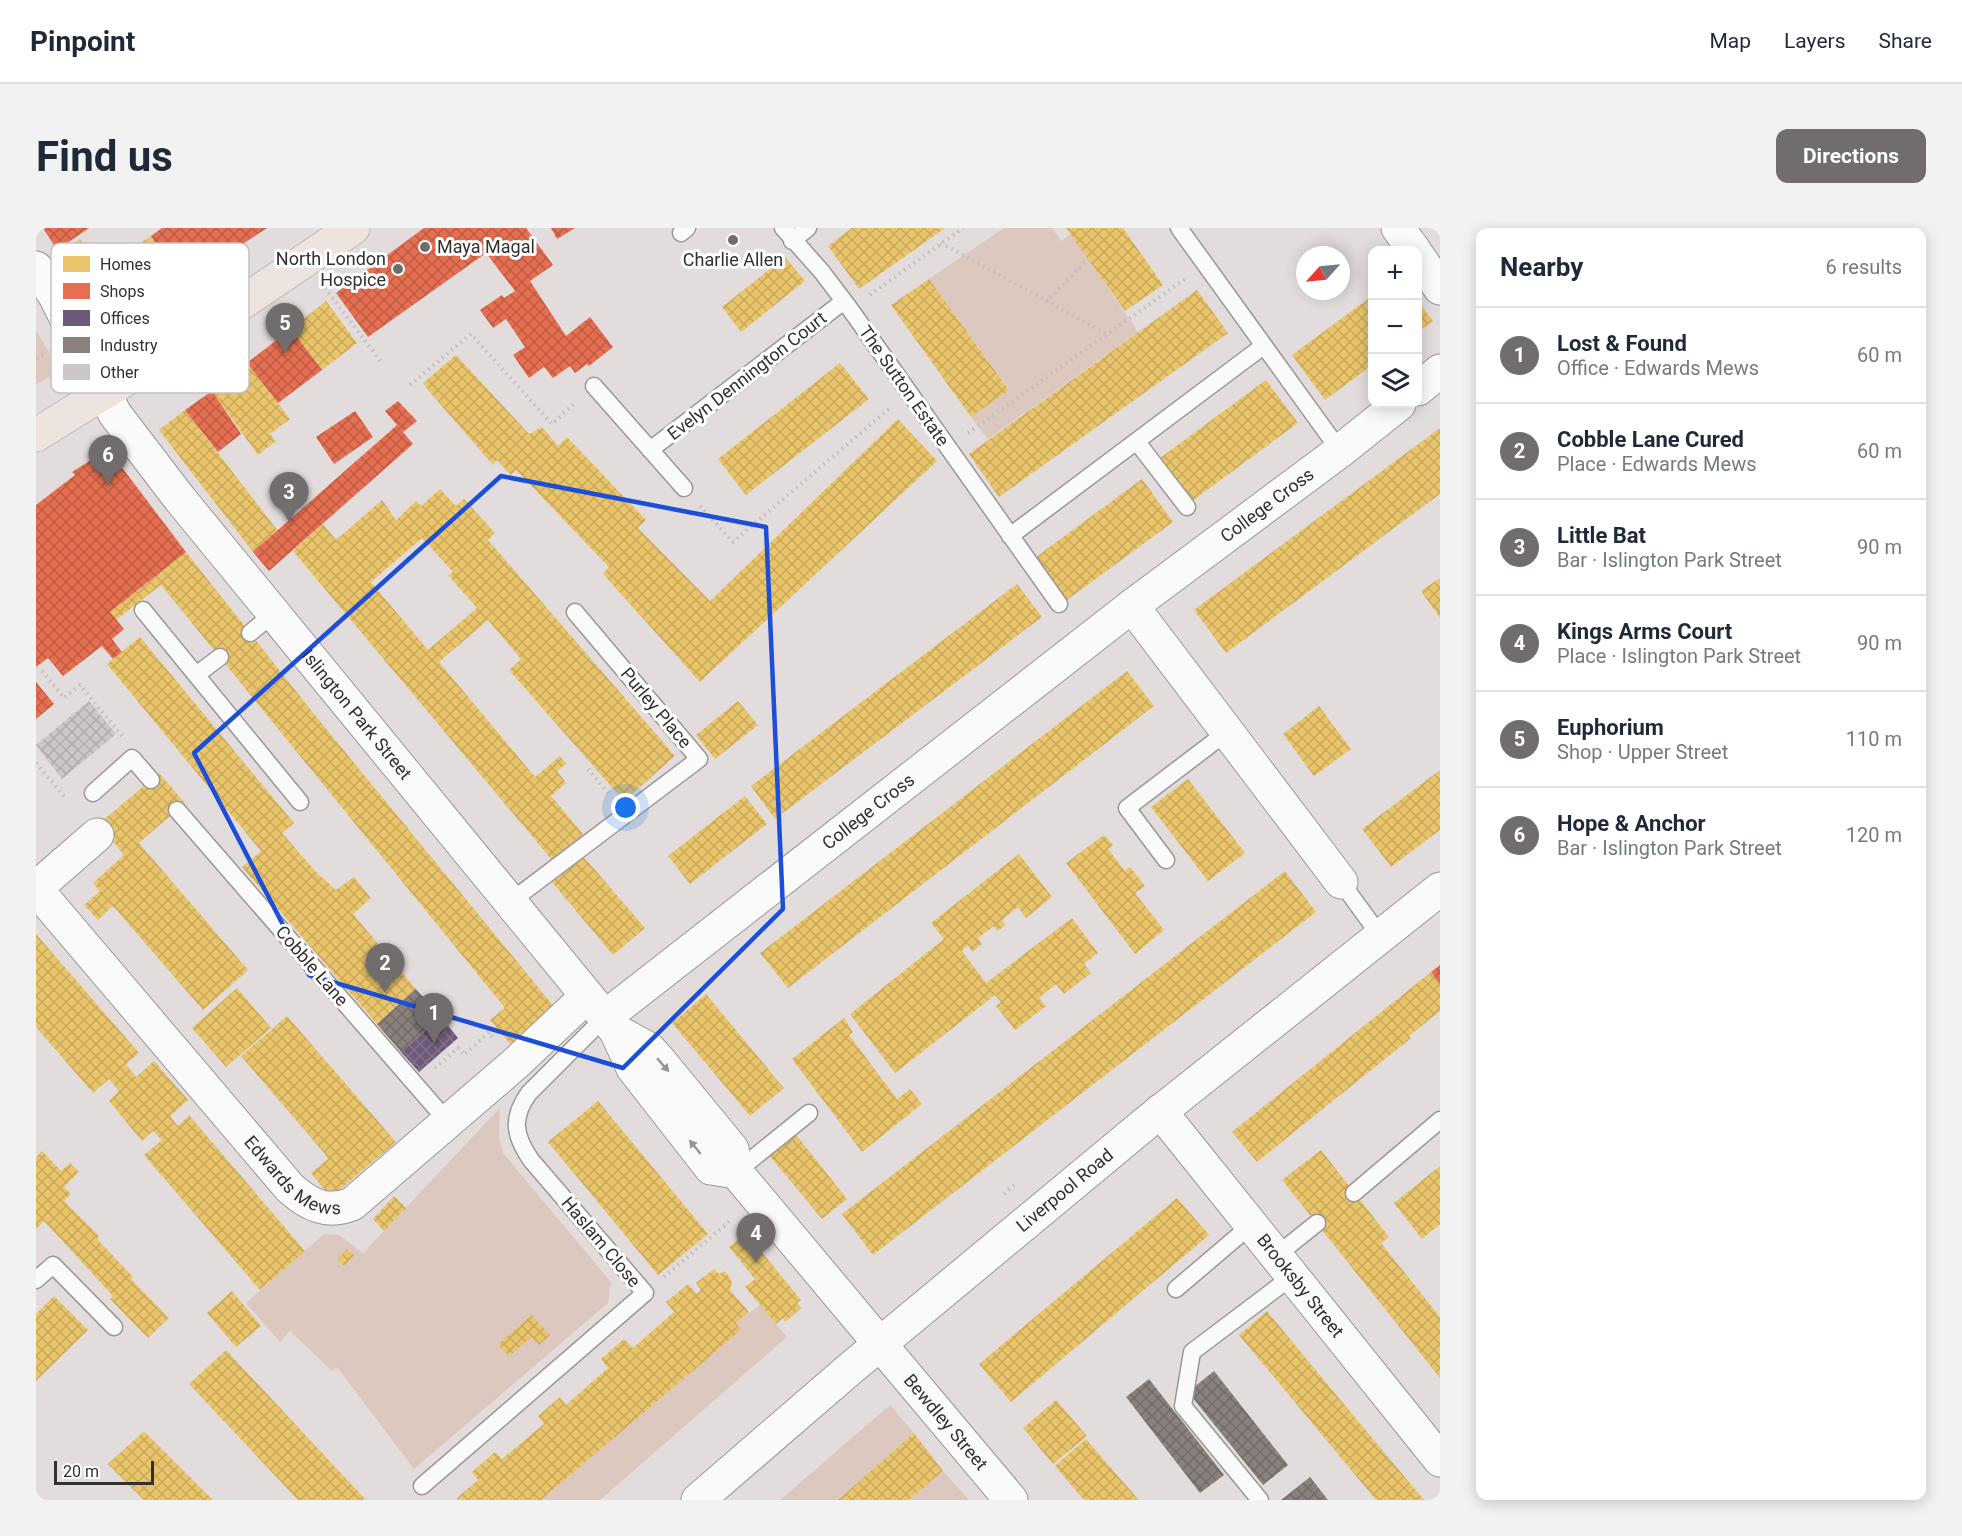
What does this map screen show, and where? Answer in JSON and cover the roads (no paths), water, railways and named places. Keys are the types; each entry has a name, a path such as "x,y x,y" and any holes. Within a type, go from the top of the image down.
{"highway":[{"path":"249,297 353,228"},
{"path":"36,435 104,394"}],"street":[{"path":"1398,228 1410,246"},
{"path":"1422,262 1440,288"},
{"name":"Islington Park Street","path":"42,288 51,303"},
{"path":"1422,386 1440,371"},
{"name":"Islington Park Street","path":"104,394 261,623 510,902 603,1015 633,1068 711,1168 736,1172"},
{"name":"College Cross","path":"603,1015 1132,606 1395,408"},
{"path":"1132,606 1341,882"},
{"name":"Edwards Mews","path":"97,834 36,888 290,1188 309,1204 330,1209 352,1204 516,1063 603,1015"},
{"name":"Liverpool Road","path":"698,1500 880,1344 1160,1112 1440,890"},
{"name":"Islington Park Street","path":"603,1015 649,1049 704,1114 732,1149 736,1172 880,1344"},
{"name":"Brooksby Street","path":"1160,1112 1440,1460"},
{"name":"Bewdley Street","path":"880,1344 1011,1500"}],"lane":[{"name":"The Sutton Estate","path":"808,228 787,234 822,272 847,305 1059,604"},
{"path":"1179,228 1262,347 1340,451"},
{"name":"Evelyn Dennington Court","path":"650,450 847,305"},
{"path":"1010,536 1262,347"},
{"name":"Evelyn Dennington Court","path":"594,387 684,488"},
{"path":"1137,442 1187,507"},
{"path":"143,610 300,802"},
{"name":"Purley Place","path":"510,902 699,759 575,612"},
{"path":"196,675 219,657"},
{"path":"1166,860 1127,808 1227,732"},
{"path":"93,793 132,758 151,780"},
{"name":"Cobble Lane","path":"177,810 448,1122"},
{"path":"1341,882 1381,937"},
{"name":"Haslam Close","path":"422,1486 645,1293 531,1160 517,1136 515,1122 520,1107 529,1093 603,1015"},
{"path":"662,1106 704,1114"},
{"path":"736,1172 809,1113"},
{"path":"1354,1192 1440,1120"},
{"path":"1260,1500 1183,1406 1192,1352 1285,1265 1317,1223"},
{"path":"1176,1289 1250,1226"},
{"path":"36,1280 53,1265 114,1327"}],"place":[{"name":"Charlie Allen","path":"733,240"},
{"name":"Maya Magal","path":"425,247"},
{"name":"North London Hospice","path":"398,269"},
{"name":"Euphorium","path":"285,353"},
{"name":"Hope & Anchor","path":"108,485"},
{"name":"Little Bat","path":"289,522"},
{"name":"Cobble Lane Cured","path":"385,993"},
{"name":"Lost & Found","path":"434,1043"},
{"name":"Kings Arms Court","path":"756,1263"}]}
